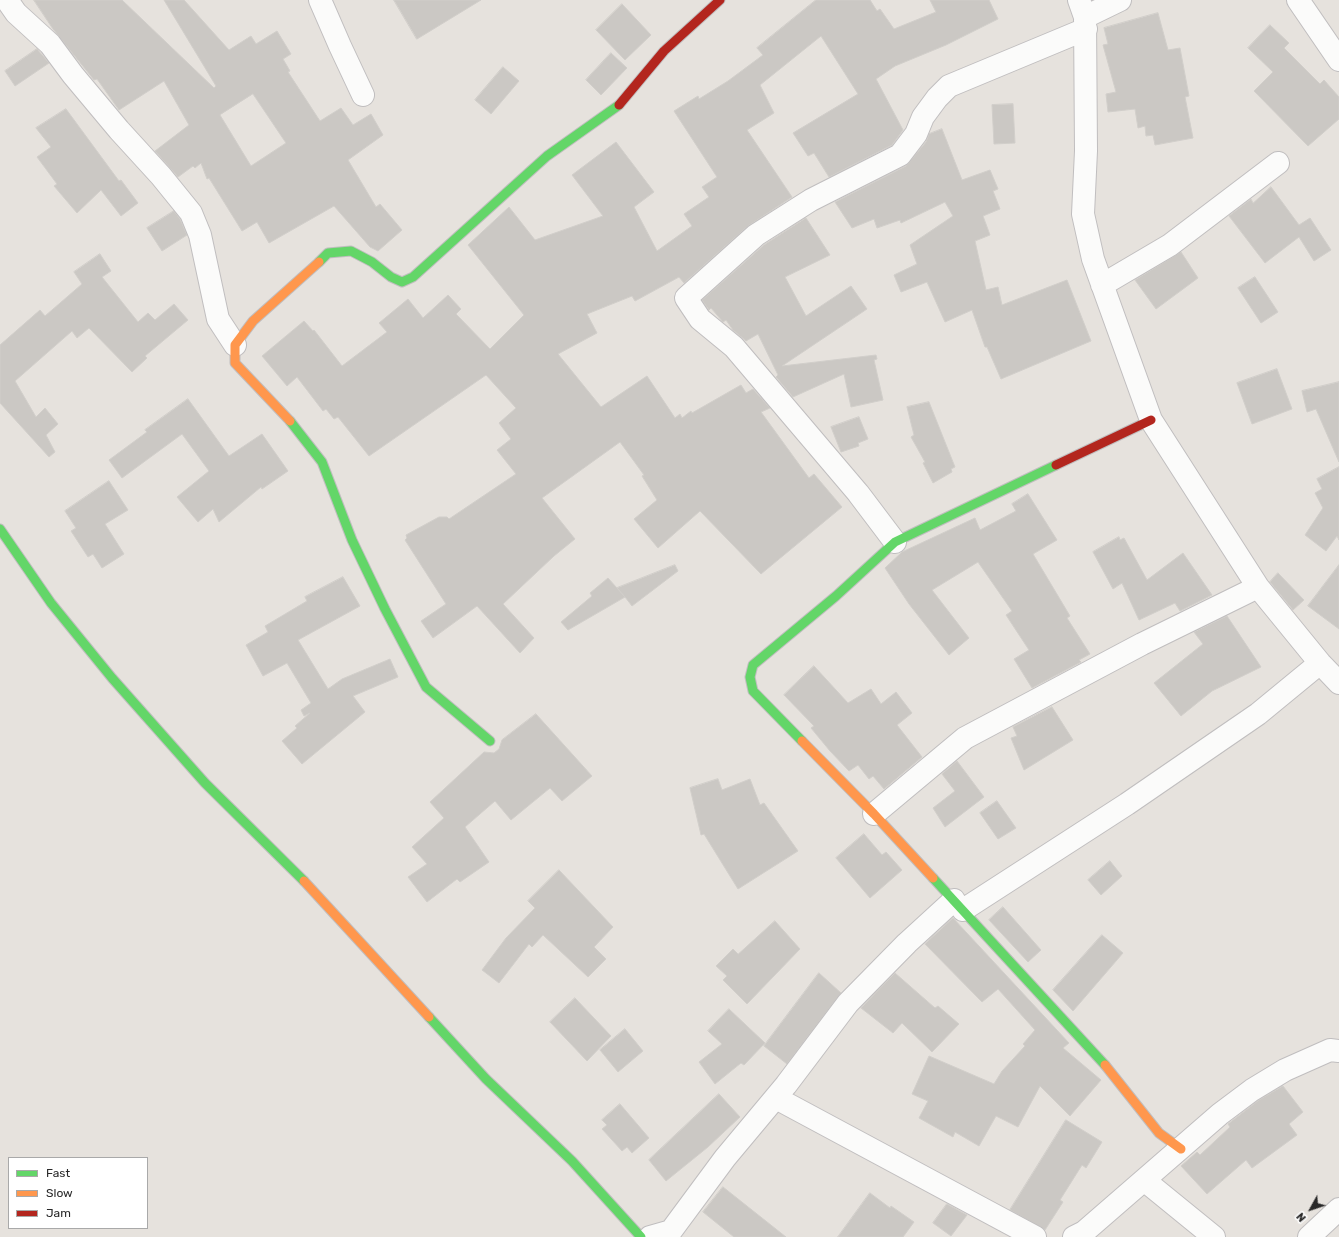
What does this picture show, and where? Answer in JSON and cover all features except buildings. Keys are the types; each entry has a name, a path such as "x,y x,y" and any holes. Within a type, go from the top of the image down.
{"street":[{"path":"7,0 16,13 50,44 72,75 161,176 191,213 200,235 218,319 235,345 235,363 298,429 322,462 355,547 385,609 426,687 490,741"},
{"path":"320,0 363,95"},
{"path":"235,345 254,321 328,253 351,251 372,262 391,277 402,282 413,277 547,156 623,102 664,51 720,0"},
{"path":"895,542 858,493 734,347 700,319 686,298 756,235 811,200 900,155 916,134 923,117 937,98 949,86 1083,15 1120,0"},
{"path":"1298,0 1339,60"},
{"path":"1083,15 1086,151 1083,214 1093,259 1151,420 1258,587 1320,663 1339,683"},
{"path":"1102,285 1170,245 1278,163"},
{"path":"1151,420 895,542 836,596 753,665 750,677 753,691 874,814 1094,1052 1159,1133 1181,1149"},
{"path":"0,530 51,603 112,678 205,783 320,896 486,1079 572,1161 642,1237"},
{"path":"874,814 965,738 1142,644 1258,587"},
{"path":"650,1237 671,1231 725,1158 776,1098 848,1004 907,943 958,905 1127,804 1258,714 1320,663"},
{"path":"1074,1237 1084,1232 1220,1114 1252,1090 1285,1070 1330,1050 1339,1051"},
{"path":"776,1098 1035,1237"},
{"path":"1144,1180 1214,1237"},
{"path":"1309,1237 1339,1209"}],"traffic: fast":[{"path":"319,262 328,253 351,251 372,262 391,277 402,282 413,277 547,156 619,105"},
{"path":"290,421 322,462 352,540 385,609 426,687 490,741"},
{"path":"802,741 753,691 750,677 753,665 836,596 895,542 1056,465"},
{"path":"0,529 51,603 112,678 205,783 304,881"},
{"path":"933,878 1105,1065"},
{"path":"429,1017 486,1079 572,1161 641,1237"}],"traffic: slow":[{"path":"290,421 235,363 235,345 253,321 319,262"},
{"path":"802,741 874,814 933,878"},
{"path":"304,881 429,1017"},
{"path":"1105,1065 1159,1133 1181,1149"}],"traffic: jam":[{"path":"619,105 664,51 720,0"},
{"path":"1056,465 1151,420"}]}
